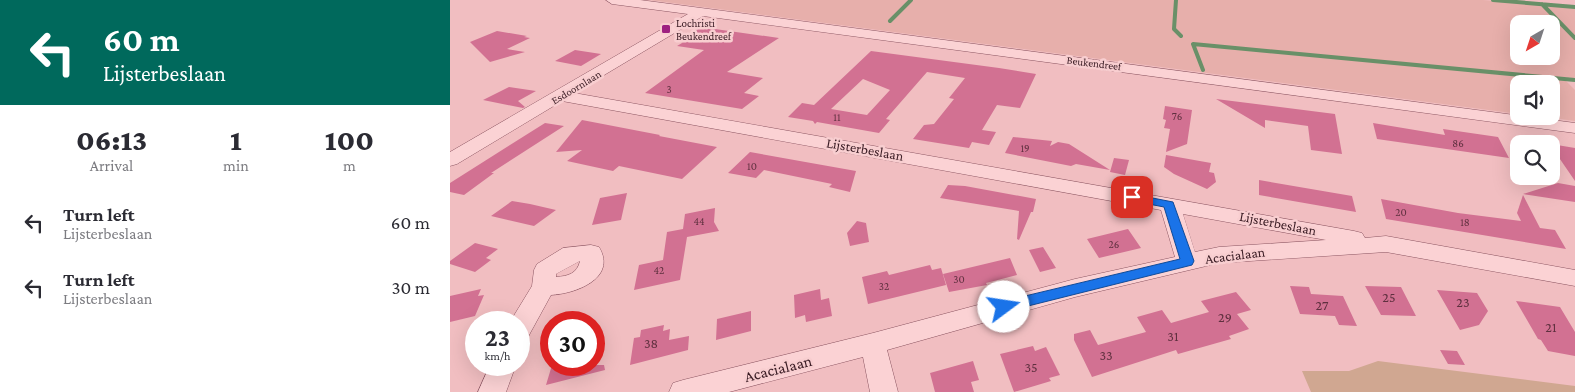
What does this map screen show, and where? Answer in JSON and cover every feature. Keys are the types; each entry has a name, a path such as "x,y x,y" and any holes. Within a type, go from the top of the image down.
{"street":[{"name":"Beukendreef","path":"612,0 1575,128"},
{"name":"Esdoornlaan","path":"450,160 701,12"},
{"name":"Lijsterbeslaan","path":"561,96 1386,244"},
{"path":"1169,204 1187,261"},
{"name":"Acacialaan","path":"682,392 873,344 986,311 1187,261 1256,251 1386,244 1575,278"},
{"path":"530,311 544,286"},
{"path":"873,344 884,392"},
{"path":"492,392 499,376"}],"shaded area":[{"path":"650,0 1483,0 1575,8 1575,81 1566,81 1575,90 1575,121 1560,119 1560,75 1510,75 1510,113"},
{"path":"1378,361 1575,386 1575,392 1311,392 1302,371 1349,371"}],"building":[{"path":"701,27 779,38 727,72 763,78 744,93 759,96 742,109 645,93 704,50 677,46 687,40 681,39"},
{"path":"497,31 530,38 507,49 525,52 490,62 470,42"},
{"path":"575,50 601,54 581,66 555,61"},
{"path":"871,51 1036,74 1020,108 997,105 982,130 996,132 989,145 972,142 969,148 913,139 924,125 934,124 954,99 949,98 965,78 927,72 886,119 890,120 879,133 817,122 815,124 813,121 788,117 802,103 814,105","holes":["863,79 890,90 867,115 831,109"]},
{"path":"509,87 536,91 518,101 525,107 523,108 483,100"},
{"path":"1216,99 1335,114 1342,154 1311,150 1308,126 1265,120 1265,128"},
{"path":"1165,106 1192,110 1187,144 1166,152 1170,129 1164,128 1166,120 1163,119"},
{"path":"582,120 717,147 682,179 619,166 613,171 567,161 582,150 556,152"},
{"path":"545,123 564,126 491,173 494,173 464,195 450,192 450,183"},
{"path":"1373,123 1445,135 1443,129 1498,137 1509,158 1377,139"},
{"path":"1013,137 1052,141 1050,146 1058,142 1069,144 1110,170 1076,164 1071,166 1005,153"},
{"path":"1560,146 1575,148 1575,181 1560,159"},
{"path":"750,152 856,171 850,192 829,187 832,184 764,170 756,178 728,173"},
{"path":"1166,155 1211,163 1209,172 1214,173 1216,182 1207,189 1174,174 1164,167"},
{"path":"1114,158 1129,160 1125,175 1110,172"},
{"path":"1259,180 1352,196 1356,212 1259,195"},
{"path":"1560,183 1575,186 1575,202 1523,194 1552,185 1560,185"},
{"path":"948,185 965,186 1036,199 1033,212 1031,212 1019,240 1017,239 1019,211 940,198"},
{"path":"627,193 621,220 592,225 600,198"},
{"path":"1523,195 1540,228 1555,230 1566,249 1386,219 1381,199 1458,213 1521,221 1517,213"},
{"path":"512,201 556,210 534,226 491,216"},
{"path":"715,208 714,222 719,231 687,237 680,280 634,290 639,265 663,260 667,232 683,229 685,214"},
{"path":"857,221 866,223 869,242 850,246 847,233"},
{"path":"1128,229 1141,248 1099,258 1087,239"},
{"path":"475,243 498,249 486,258 491,260 475,272 450,264 450,261"},
{"path":"1043,247 1056,268 1040,272 1029,250"},
{"path":"1010,258 1017,275 986,283 987,285 949,292 943,274"},
{"path":"930,265 932,270 941,268 946,285 868,304 862,277 887,271 889,275"},
{"path":"1290,286 1309,287 1311,294 1343,296 1357,326 1339,325 1335,316 1300,314"},
{"path":"1365,286 1401,287 1416,316 1381,315"},
{"path":"481,289 478,296 484,295 477,311 465,311 465,318 450,322 450,296"},
{"path":"820,289 821,300 829,298 832,316 806,322 805,315 795,318 794,295"},
{"path":"1437,290 1477,293 1488,311 1479,325 1460,330"},
{"path":"1236,292 1251,310 1237,314 1249,329 1229,336 1231,339 1178,354 1176,350 1092,377 1074,340 1074,334 1090,330 1098,345 1146,332 1137,317 1162,310 1171,323 1209,312 1201,301"},
{"path":"1516,301 1560,307 1575,332 1575,356 1548,351 1541,340 1538,339"},
{"path":"751,311 751,331 716,340 717,319"},
{"path":"664,325 663,331 670,329 669,340 689,336 688,350 630,365 634,338 640,337 641,330"},
{"path":"1033,346 1035,351 1046,347 1060,375 1049,378 1051,381 1014,392 1000,354"},
{"path":"1440,350 1457,351 1465,365 1448,364"},
{"path":"973,361 979,380 971,382 974,392 935,392 930,373"},
{"path":"549,376 581,376 546,385"}],"waterway":[{"path":"890,21 911,0"},
{"path":"1176,0 1174,29 1181,36"},
{"path":"1493,0 1542,4"},
{"path":"1542,4 1575,7"},
{"path":"1542,4 1575,38"},
{"path":"1203,70 1193,44 1575,80"}],"place":[{"name":"Lochristi Beukendreef","path":"666,29"}],"route":[{"path":"1004,307 1187,261 1169,204 1132,197"}]}
